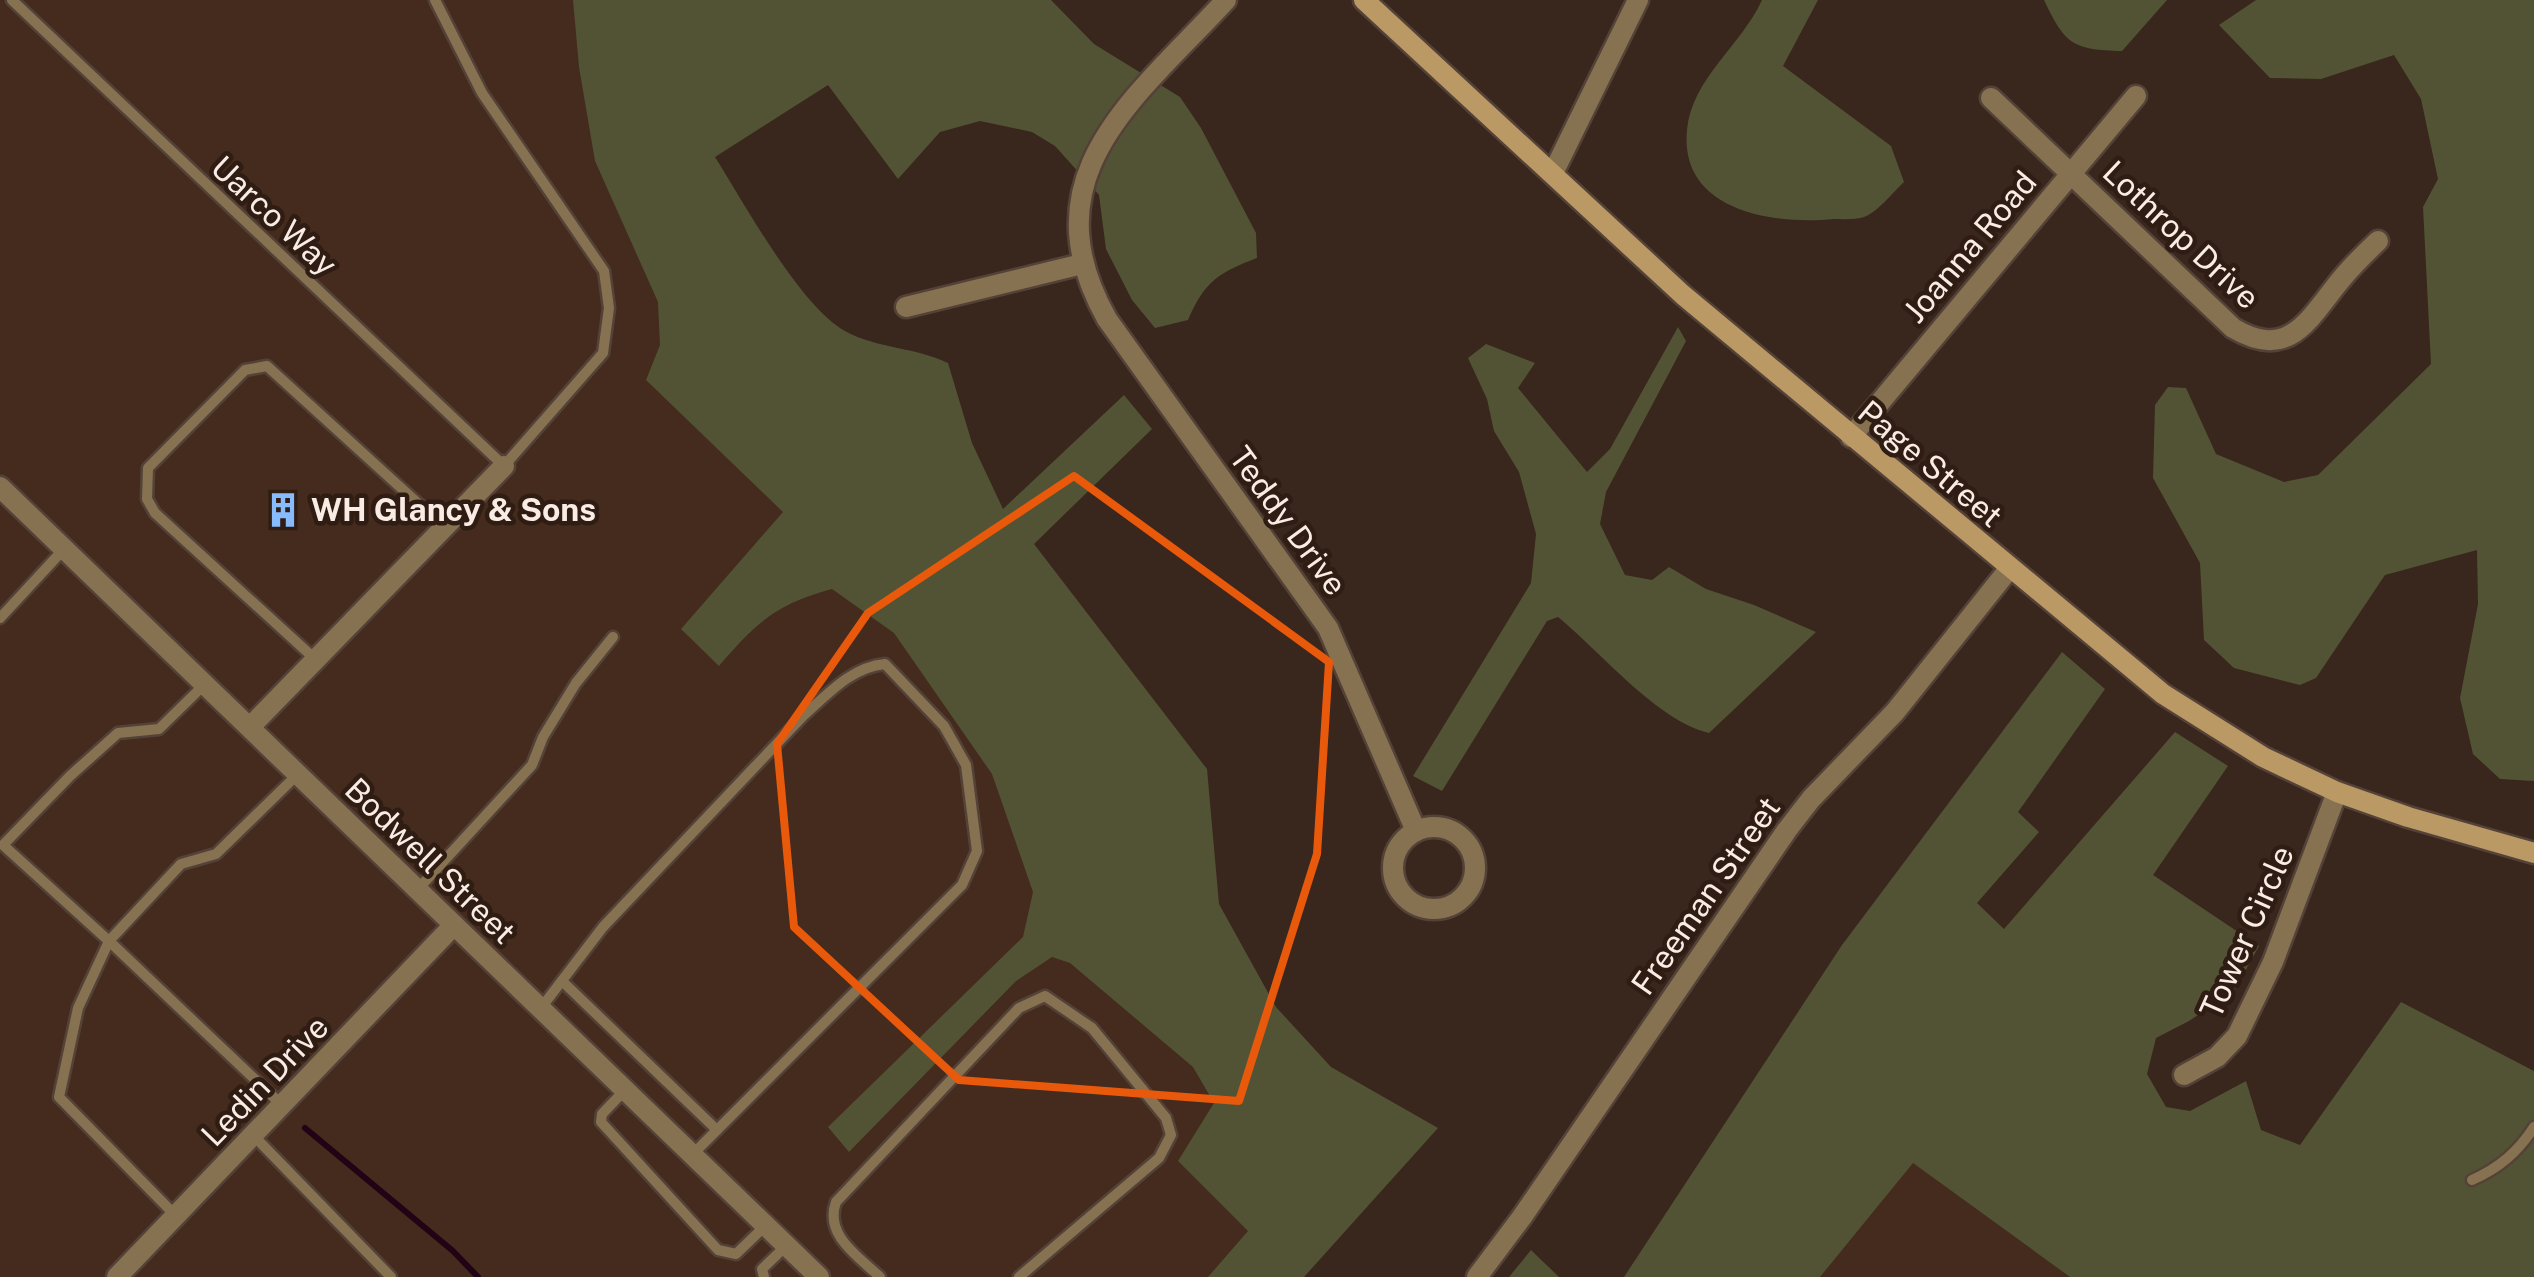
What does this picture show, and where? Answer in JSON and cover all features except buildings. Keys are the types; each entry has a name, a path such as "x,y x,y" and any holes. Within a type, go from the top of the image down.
{"main road":[{"name":"Page Street","path":"1364,0 1683,295 2192,714 2263,757 2337,792 2408,818 2534,853"}],"street":[{"name":"Teddy Drive","path":"1226,0 1120,114 1098,145 1084,178 1078,206 1082,264 1107,319 1328,628 1416,830"},
{"path":"1553,173 1638,0"},
{"name":"Joanna Road","path":"1851,437 2136,96"},
{"name":"Lothrop Drive","path":"1991,98 2233,328 2258,340 2282,340 2294,334 2354,263 2378,241"},
{"path":"906,308 1082,264"},
{"path":"250,728 504,466"},
{"name":"Bodwell Street","path":"0,488 819,1277"},
{"name":"Freeman Street","path":"1477,1277 1787,830 1824,784 1896,712 2010,568"},
{"name":"Tower Circle","path":"2184,1074 2216,1057 2237,1036 2273,962 2337,792"},
{"path":"1444,828 1456,834 1473,855 1475,868 1468,892 1447,907 1434,910 1409,901 1393,878 1396,850 1416,830 1444,828"},
{"name":"Ledin Drive","path":"117,1277 454,925"}],"lane":[{"name":"Uarco Way","path":"12,0 504,466"},
{"path":"435,0 482,93 604,270 609,308 603,353 504,466"},
{"path":"316,660 156,513 147,499 148,468 245,370 267,366 444,527"},
{"path":"0,618 64,549"},
{"path":"417,890 532,764 576,683 614,637"},
{"path":"540,1008 603,927 803,716 866,666 884,664 944,726 966,765 977,851 962,885 692,1155"},
{"path":"205,684 159,729 118,733 3,845 283,1106"},
{"path":"176,1216 59,1097 78,1008 109,941 180,864 216,854 298,774"},
{"path":"562,981 717,1130"},
{"path":"880,1277 838,1237 832,1214 836,1202 1018,1008 1044,996 1092,1028 1166,1118 1171,1135 1159,1158 1020,1277"},
{"path":"625,1090 602,1114 601,1122 718,1250 736,1254 766,1225"},
{"path":"2472,1180 2509,1158 2534,1127"},
{"path":"254,1136 391,1277"},
{"path":"764,1277 762,1268 786,1246"}],"highlighted area":[{"path":"1074,476 1329,662 1317,854 1239,1101 959,1080 794,927 777,744 868,613"}],"shaded area":[{"path":"0,0 612,0 1314,1202 1236,1277 0,1277"},
{"path":"1912,1162 2070,1277 1820,1277"}],"green space":[{"path":"573,0 1051,0 1094,44 1180,97 1201,128 1256,233 1257,258 1214,280 1200,296 1188,320 1155,328 1132,300 1106,249 1099,195 1055,146 1032,132 980,121 940,132 898,179 828,85 715,157 774,252 828,318 858,337 948,363 972,443 1003,509 1124,395 1152,429 1034,544 1207,769 1219,904 1276,1007 1331,1067 1438,1128 1304,1277 1208,1277 1248,1231 1178,1161 1214,1103 1193,1067 1070,963 1052,957 1016,981 849,1152 828,1127 1023,937 1033,892 992,774 894,633 832,589 796,601 768,617 719,666 681,629 783,512 646,380 660,345 658,302 595,161 579,67"},
{"path":"1762,0 1818,0 1783,66 1891,146 1904,182 1861,218 1810,220 1759,215 1714,195 1698,179 1689,157 1687,130 1691,111 1707,78"},
{"path":"2044,0 2167,0 2122,51 2092,49 2072,42"},
{"path":"2256,0 2534,0 2534,781 2500,779 2473,754 2460,698 2478,604 2477,550 2385,575 2316,678 2300,685 2234,668 2204,640 2200,563 2153,478 2155,405 2168,387 2186,388 2216,454 2284,482 2318,475 2431,364 2423,207 2438,179 2421,99 2394,55 2321,79 2270,78 2219,25"},
{"path":"1678,327 1686,341 1606,492 1600,524 1625,575 1652,580 1669,567 1706,589 1816,632 1709,733 1689,726 1649,700 1558,617 1547,621 1442,791 1413,776 1531,583 1536,534 1519,472 1494,431 1487,399 1468,358 1486,344 1535,363 1518,388 1587,472 1610,449"},
{"path":"2062,652 2105,689 2018,812 2039,832 1977,903 2004,929 2175,732 2228,766 2153,875 2259,946 2234,991 2156,1038 2147,1074 2166,1107 2190,1111 2246,1081 2261,1130 2300,1145 2401,1002 2534,1071 2534,1277 2070,1277 1913,1163 1820,1277 1624,1277 1842,945"},
{"path":"1531,1250 1559,1277 1509,1277"}],"waterway":[{"path":"305,1128 453,1251 478,1277"}],"place":[{"name":"WH Glancy & Sons","path":"283,510"}]}
